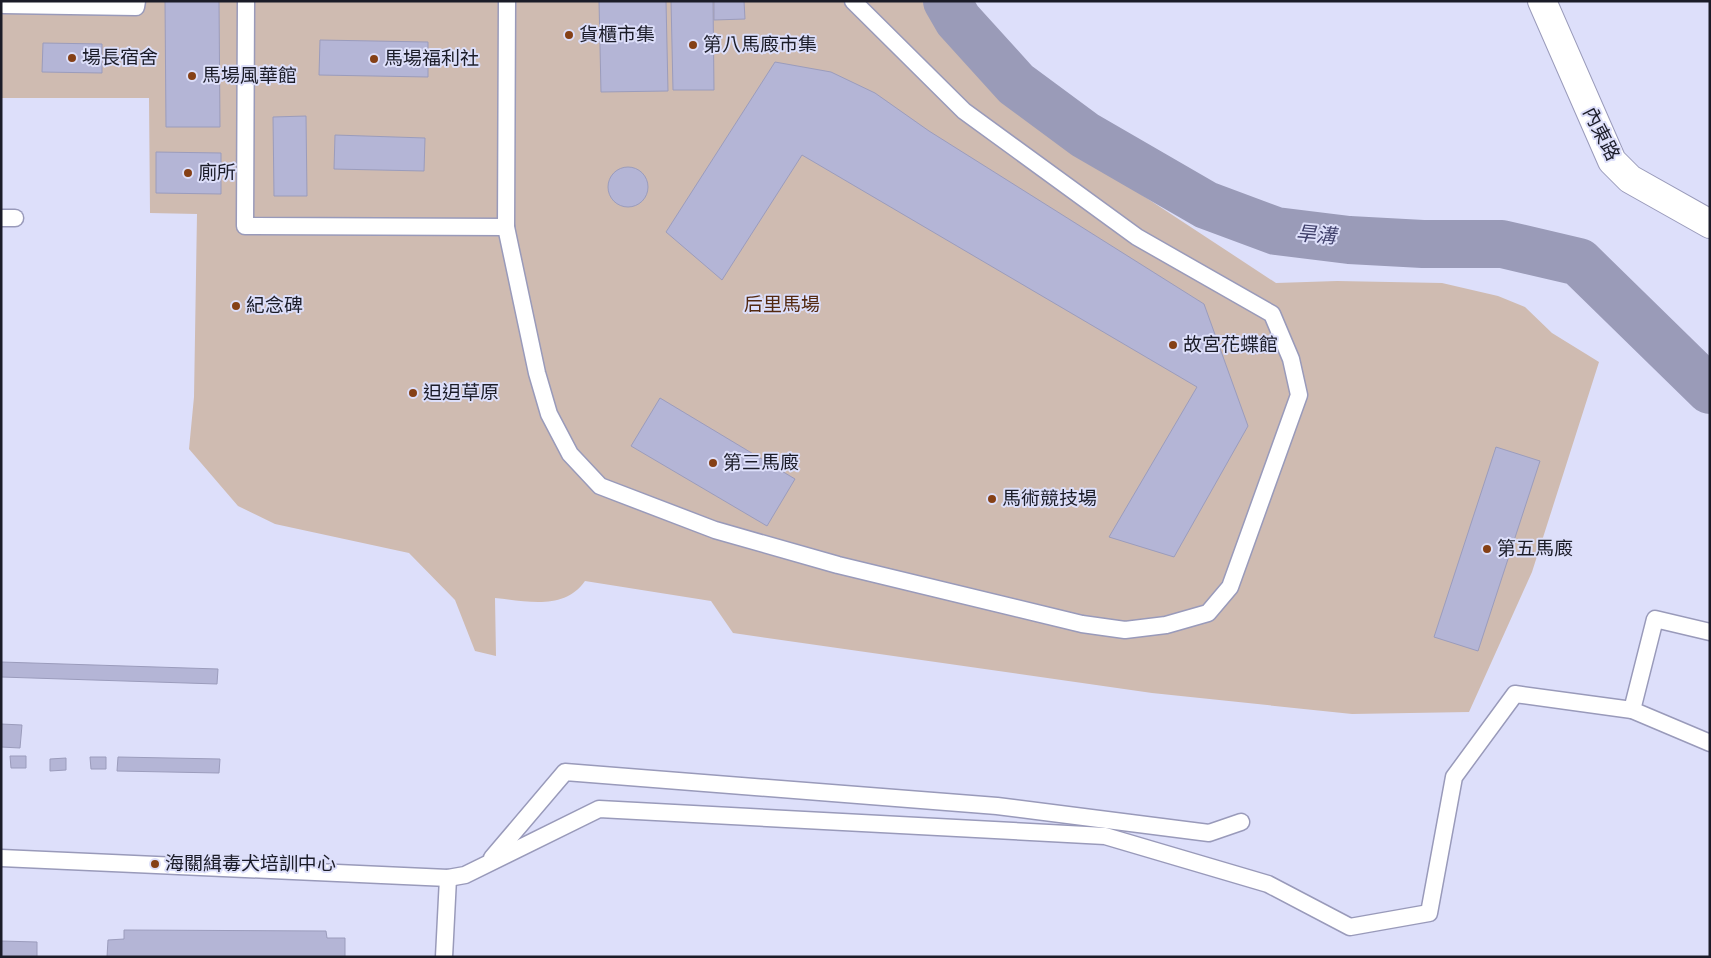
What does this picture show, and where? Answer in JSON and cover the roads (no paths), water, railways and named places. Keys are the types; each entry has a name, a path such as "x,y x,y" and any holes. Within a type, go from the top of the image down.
{"street":[{"name":"內東路","path":"1542,1 1612,161 1630,179 1710,224"}],"lane":[{"path":"4,1 4,5 136,7 137,1"},
{"path":"246,1 245,226 506,227"},
{"path":"507,1 506,227 537,374 549,414 570,454 600,486 725,533 838,565 1082,624 1125,630 1166,625 1208,613 1230,587 1299,395 1291,359 1272,314 1137,237 964,110 854,1"},
{"path":"1632,710 1655,619 1710,632"},
{"path":"1,858 448,878 466,874 599,810 1105,836 1268,884 1350,927 1429,913 1454,776 1515,694 1632,710 1710,743"},
{"path":"488,864 565,772 997,806 1209,832 1241,822"},
{"path":"444,957 448,878"}],"waterway":[{"name":"旱溝","path":"947,1 958,20 1016,84 1085,135 1206,205 1276,231 1349,240 1423,244 1502,244 1579,262 1710,390"}],"place":[{"name":"貨櫃市集","path":"569,35"},
{"name":"第八馬廄市集","path":"693,45"},
{"name":"場長宿舍","path":"72,58"},
{"name":"馬場福利社","path":"374,59"},
{"name":"馬場風華館","path":"192,76"},
{"name":"廁所","path":"188,173"},
{"name":"紀念碑","path":"236,306"},
{"name":"故宮花蝶館","path":"1173,345"},
{"name":"𨑨迌草原","path":"413,393"},
{"name":"第三馬廄","path":"713,463"},
{"name":"馬術競技場","path":"992,499"},
{"name":"第五馬廄","path":"1487,549"},
{"name":"海關緝毒犬培訓中心","path":"155,864"}],"park label":[{"name":"后里馬場","path":"782,305"}]}
